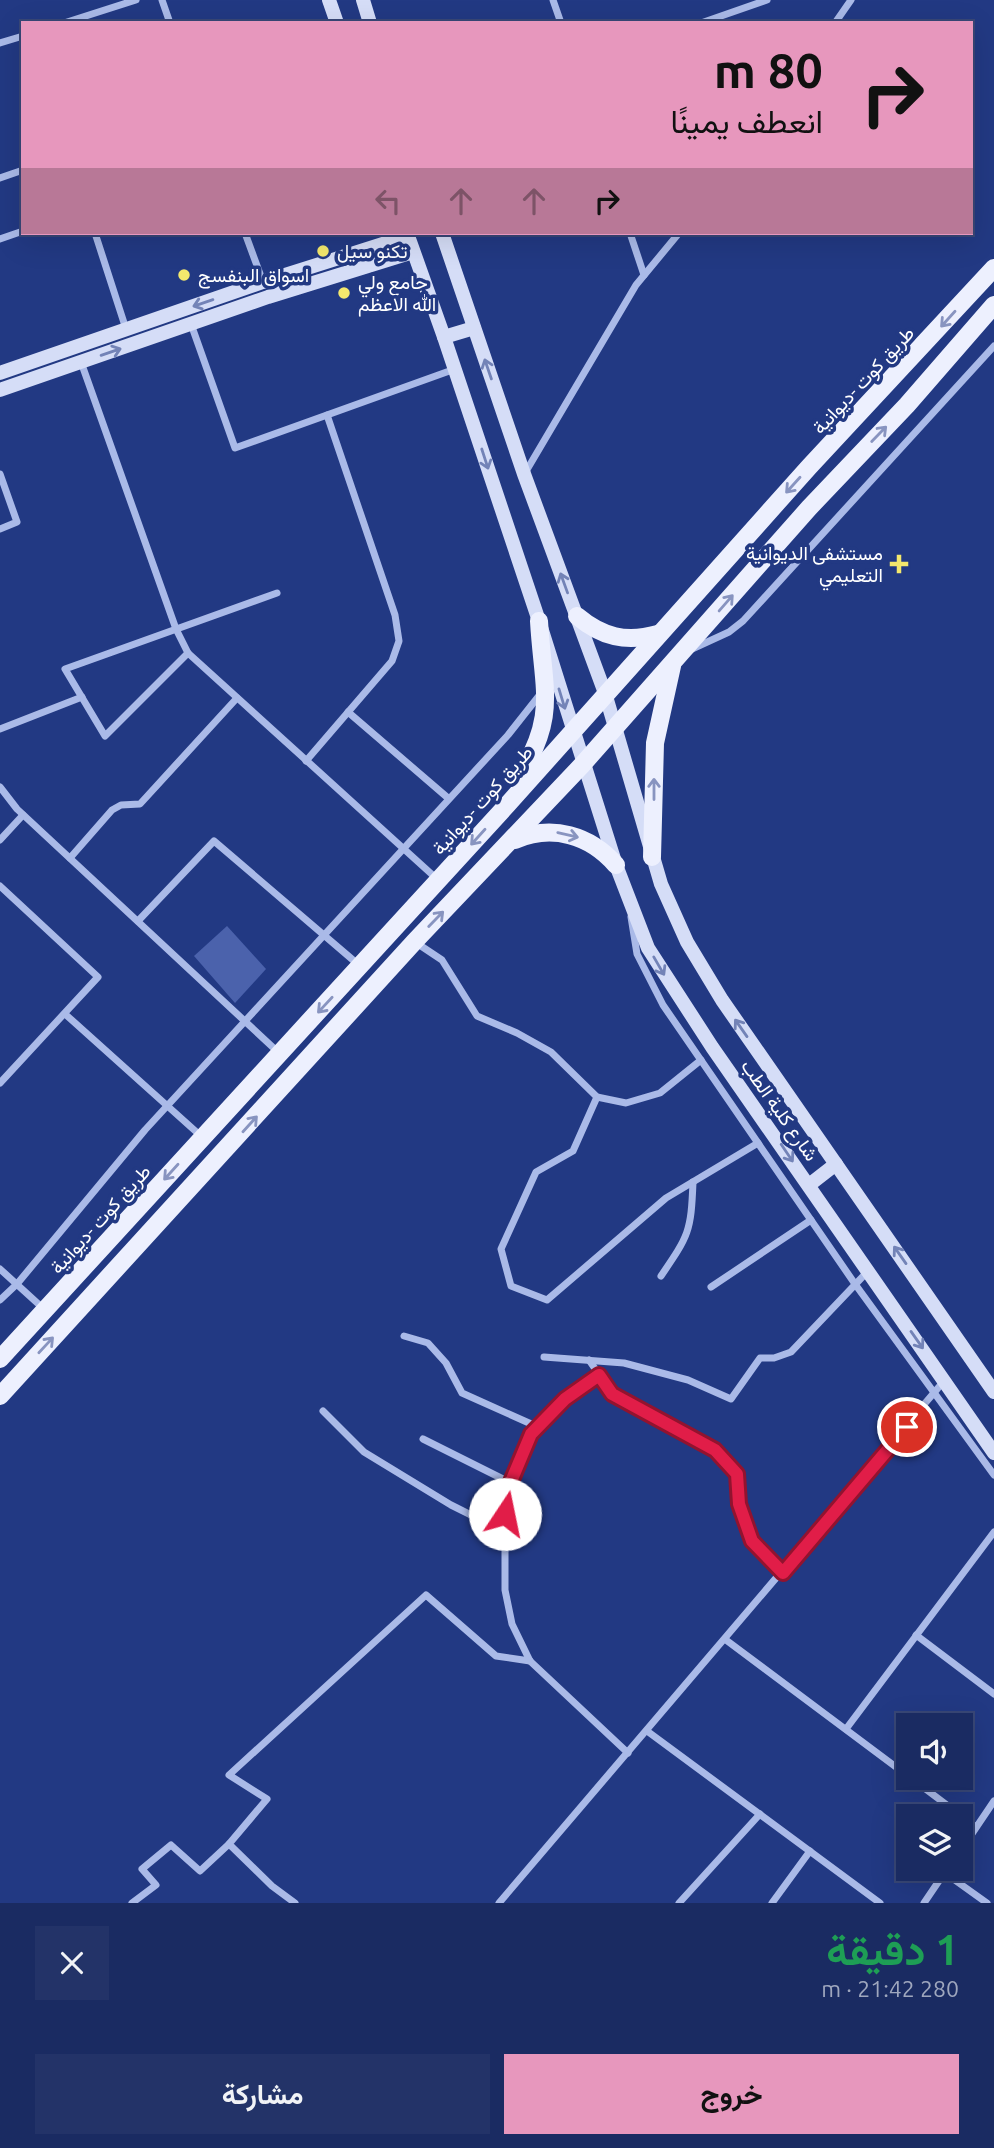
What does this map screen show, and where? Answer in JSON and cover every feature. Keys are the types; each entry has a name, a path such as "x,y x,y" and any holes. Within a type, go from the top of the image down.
{"main road":[{"path":"329,0 336,21"},
{"path":"363,0 369,21"},
{"path":"0,373 407,235"},
{"name":"شارع كلية الطب","path":"407,235 455,369 539,621 582,765 638,925 664,975 994,1453"},
{"name":"شارع كلية الطب","path":"443,235 524,474 605,693 652,857 673,913 703,972 994,1392"},
{"path":"0,390 413,252"},
{"name":"طريق كوت -ديوانية","path":"0,1359 994,268"},
{"path":"0,1396 415,941 582,765 808,508 907,405 994,305"},
{"path":"444,337 474,328"},
{"path":"577,617 590,628 615,637 641,639 658,634"},
{"path":"508,804 515,783 532,757 546,714 539,621"},
{"path":"652,857 655,743 677,658"},
{"path":"512,841 536,833 562,833 597,847 616,865"},
{"path":"809,1185 836,1164"}],"street":[{"path":"70,21 136,0"},
{"path":"162,0 169,21"},
{"path":"553,0 560,21"},
{"path":"710,21 767,0"},
{"path":"836,21 851,0"},
{"path":"0,43 21,37"},
{"path":"0,178 21,171"},
{"path":"0,239 21,232"},
{"path":"95,235 126,329"},
{"path":"246,235 263,282"},
{"path":"631,235 644,275"},
{"path":"524,474 644,275 677,235"},
{"path":"191,324 235,448 455,369"},
{"path":"677,658 716,639 743,621 994,346"},
{"path":"81,362 176,629 188,653 439,880"},
{"path":"306,761 393,661 399,641 395,615 327,415"},
{"path":"0,474 18,522 0,529"},
{"path":"188,653 105,736 65,669 277,593"},
{"path":"0,1300 17,1284 167,1107 508,735 545,688"},
{"path":"0,729 82,698"},
{"path":"70,858 112,810 121,805 140,804 237,698"},
{"path":"348,712 448,798"},
{"path":"0,787 23,815 279,1054"},
{"path":"0,840 23,815"},
{"path":"138,921 214,841 360,966"},
{"path":"0,886 98,977 0,1083"},
{"path":"627,895 637,954 663,1005 855,1284 994,1475"},
{"path":"415,941 442,960 477,1016 517,1032 551,1052 597,1097 626,1103 660,1093 701,1060"},
{"path":"65,1014 203,1138"},
{"path":"597,1097 573,1151 536,1172 501,1249 511,1286 547,1300 666,1198 758,1143"},
{"path":"661,1276 688,1237 692,1221 693,1182"},
{"path":"711,1287 811,1220"},
{"path":"0,1269 46,1311"},
{"path":"544,1357 624,1363 688,1380 731,1399 760,1358 774,1358 791,1352 868,1270"},
{"path":"404,1336 428,1343 446,1363 462,1393 538,1426"},
{"path":"589,1360 612,1394 715,1450 737,1474 739,1504 752,1541 783,1573"},
{"path":"599,1375 565,1399 531,1434 505,1496 505,1590 512,1624 530,1661 628,1754"},
{"path":"499,1903 945,1381"},
{"path":"323,1411 364,1452 451,1505 505,1532"},
{"path":"423,1438 510,1483"},
{"path":"846,1729 994,1532"},
{"path":"132,1903 156,1885 142,1869 171,1845 200,1871 229,1844 267,1799 229,1775 426,1595 496,1656 530,1661"},
{"path":"916,1634 994,1695"},
{"path":"726,1640 896,1766"},
{"path":"648,1731 880,1903"},
{"path":"927,1790 976,1827"},
{"path":"973,1832 994,1801"},
{"path":"679,1903 760,1814"},
{"path":"229,1844 272,1886 295,1903"},
{"path":"772,1903 810,1851"},
{"path":"924,1903 939,1881"},
{"path":"959,1881 987,1903"}],"building":[{"path":"227,926 266,969 235,1003 194,956"}],"place":[{"name":"تكنو سيل","path":"323,251"},
{"name":"اسواق البنفسج","path":"184,275"},
{"name":"جامع ولي الله الاعظم","path":"344,293"},
{"name":"مستشفى الديوانية التعليمي","path":"899,564"}],"route":[{"path":"505,1514 505,1496 531,1434 565,1399 599,1375 612,1394 715,1450 737,1474 739,1504 752,1541 783,1573 907,1427"}]}
